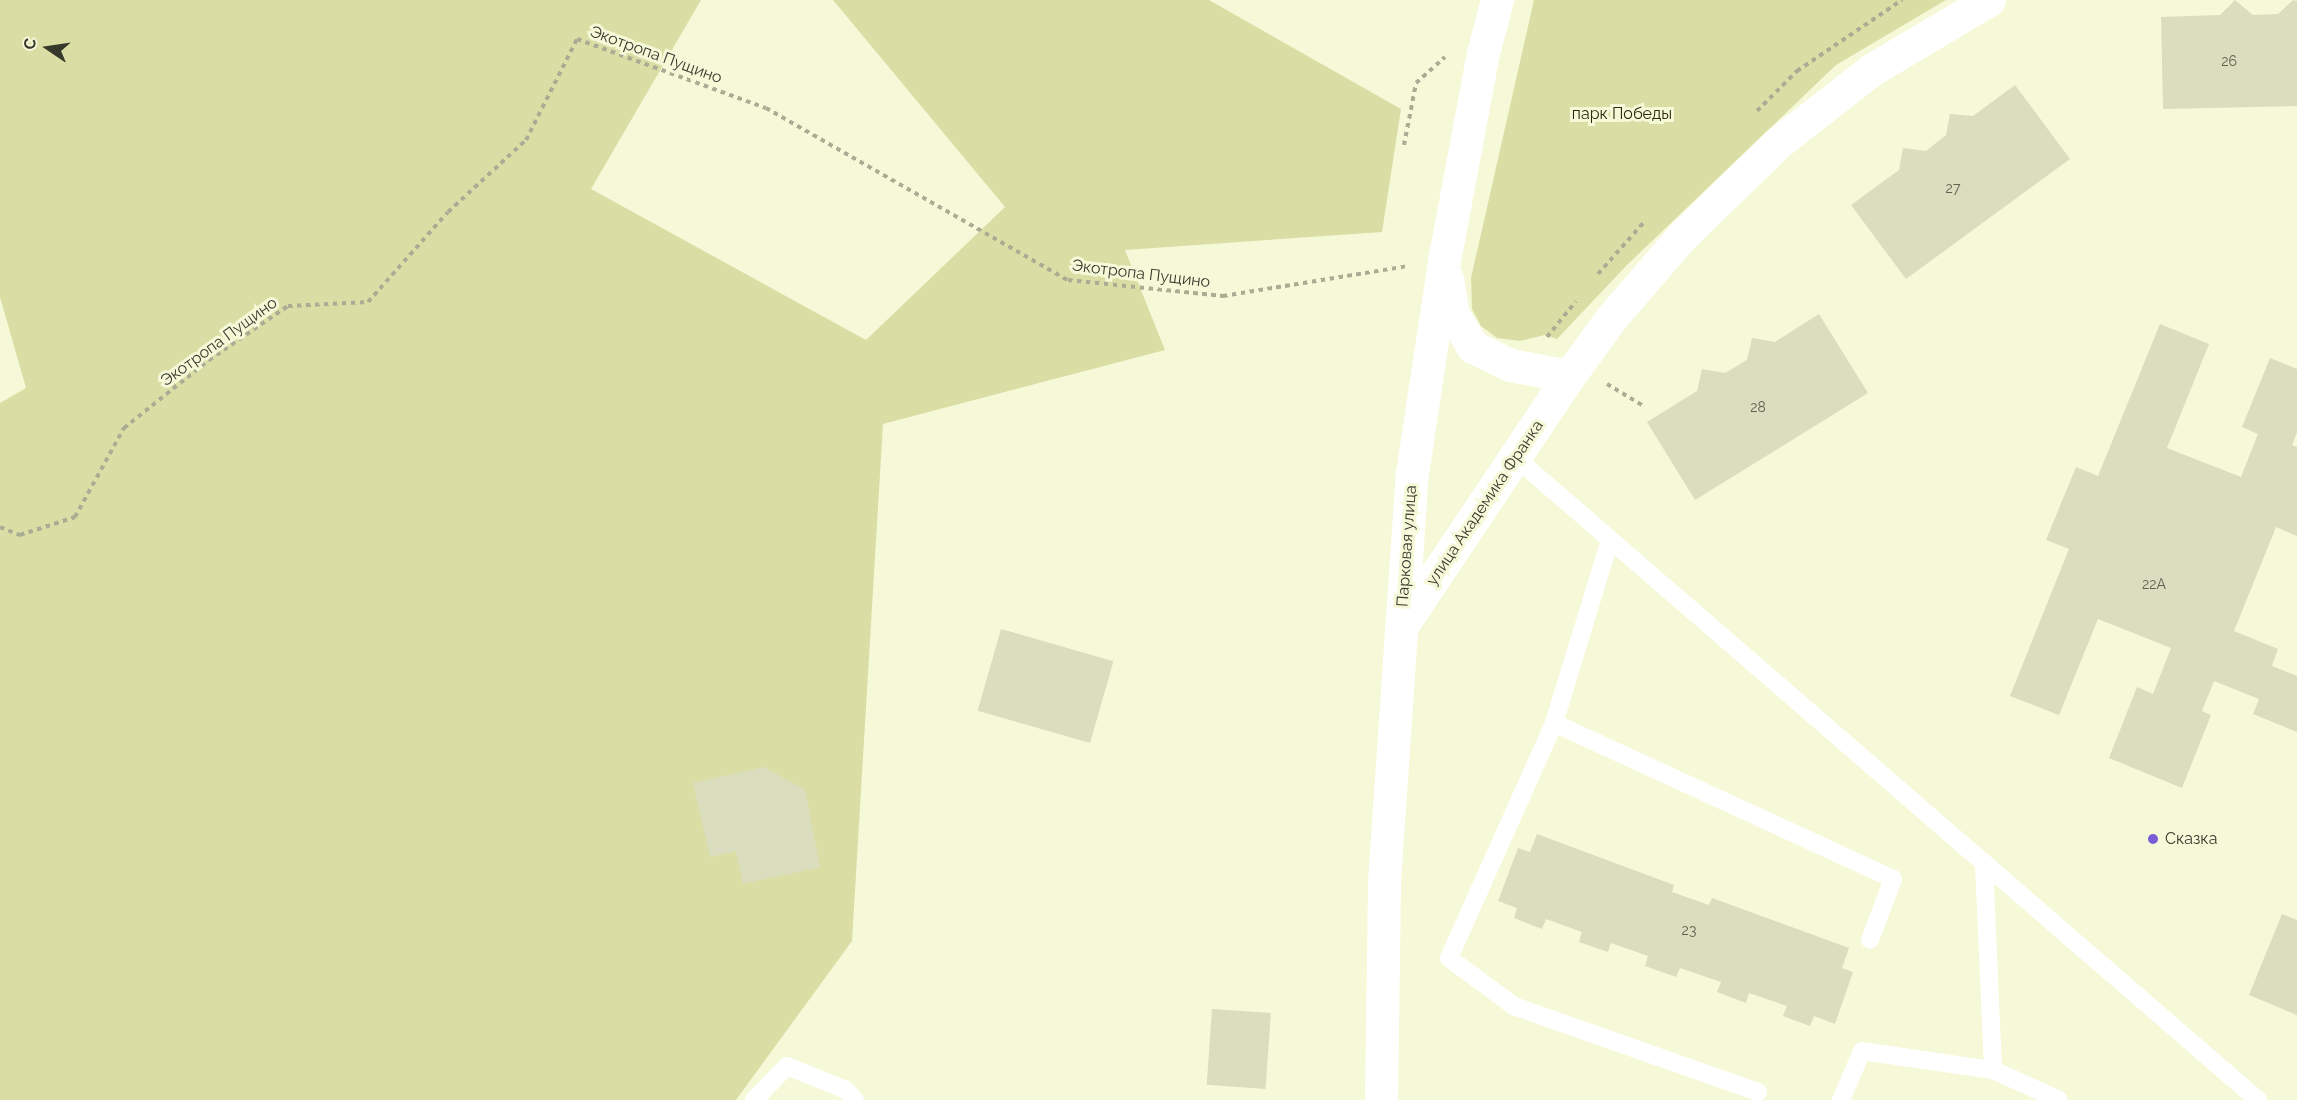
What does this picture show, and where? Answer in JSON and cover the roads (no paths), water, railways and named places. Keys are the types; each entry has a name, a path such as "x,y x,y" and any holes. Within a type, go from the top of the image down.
{"street":[{"name":"Парковая улица","path":"1381,1100 1384,881 1412,473 1444,261 1483,53 1497,0"},
{"name":"улица Академика Франка","path":"1400,629 1569,376 1612,317 1684,234 1779,142 1871,70 1989,0"},
{"path":"1444,261 1453,314 1473,348 1510,365 1569,376"}],"lane":[{"path":"1516,458 2256,1099"},
{"path":"1611,540 1554,723 1449,958 1514,1006 1758,1092"},
{"path":"1554,723 1893,879 1870,940"},
{"path":"1984,863 1993,1070"},
{"path":"1841,1100 1862,1051 1993,1070 2060,1100"},
{"path":"754,1100 787,1066 846,1090 855,1100"}],"place":[{"name":"Сказка","path":"2153,839"}],"park label":[{"name":"парк Победы","path":"1622,114"}]}
